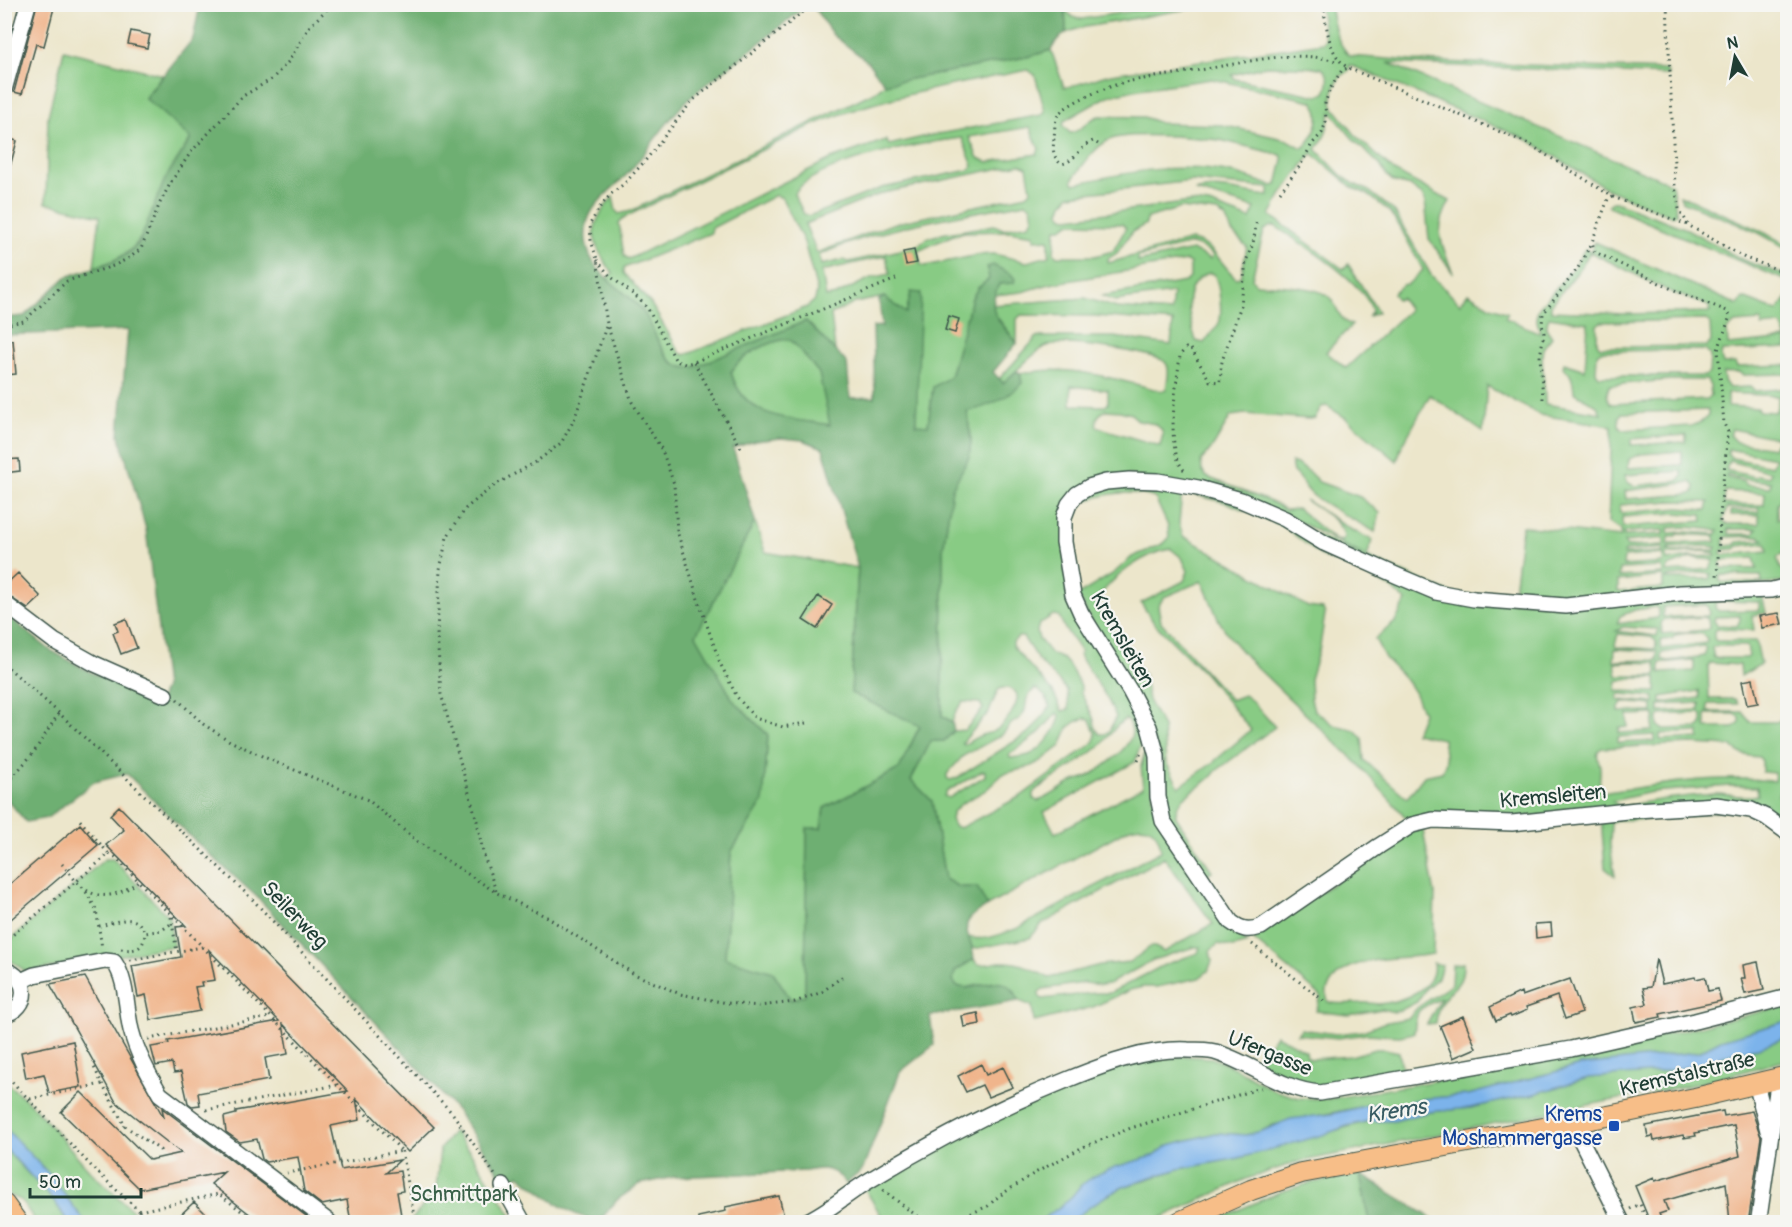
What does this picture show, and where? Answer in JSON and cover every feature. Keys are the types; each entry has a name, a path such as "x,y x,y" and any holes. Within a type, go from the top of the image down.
{"main road":[{"name":"Kremstalstraße","path":"1179,1222 1251,1190 1301,1173 1576,1122 1784,1077"},
{"path":"4,1204 17,1222"}],"street":[{"path":"4,46 26,4"},
{"path":"4,90 26,4"},
{"name":"Kremsleiten","path":"1788,586 1751,592 1714,591 1566,606 1474,599 1436,592 1324,543 1285,519 1241,500 1198,488 1158,482 1129,480 1106,482 1089,487 1077,494 1069,504 1064,517 1064,542 1073,595 1081,613 1130,691 1155,741 1158,797 1163,821 1231,922 1240,929 1250,931 1268,922 1379,846 1422,821 1512,823 1637,810 1716,806 1751,810 1766,817 1788,834"},
{"path":"4,603 54,641 95,664 165,695"},
{"path":"21,981 34,975 107,958 120,974 135,1041 160,1094 329,1222"},
{"path":"4,970 13,973 24,988 22,1003 17,1009 4,1014"},
{"name":"Ufergasse","path":"805,1222 927,1146 990,1112 1027,1095 1122,1059 1185,1049 1214,1052 1280,1083 1304,1092 1320,1093 1571,1049 1788,997"},
{"path":"1759,1218 1771,1140 1784,1077"},
{"path":"1756,1083 1771,1140"},
{"path":"1576,1122 1581,1140 1620,1219"},
{"path":"503,1186 523,1222"}],"path":[{"path":"4,324 24,321 67,281 113,266 141,249 160,203 190,152 243,96 272,79 289,61 309,27 332,4"},
{"path":"807,723 783,727 755,718 737,697 720,663 677,531 674,484 662,450 632,402 607,324 597,259 591,241 590,224 600,207 645,161 692,101 813,4"},
{"path":"1323,4 1330,44 1340,62 1348,68 1529,144 1613,196 1688,225 1745,258 1788,273"},
{"path":"1667,4 1676,187 1679,209 1688,225"},
{"path":"1098,144 1093,141 1087,144 1068,163 1061,164 1055,159 1053,152 1055,123 1059,114 1103,88 1125,82 1270,57 1326,58 1340,62"},
{"path":"1280,192 1322,133 1326,122 1325,103 1330,89 1342,70 1348,68"},
{"path":"1543,399 1540,357 1544,333 1543,314 1578,268 1592,242 1608,200 1613,196"},
{"path":"1198,488 1179,465 1175,453 1174,430 1179,355 1185,348 1191,349 1210,381 1220,382 1222,361 1241,305 1246,261 1253,244 1257,219"},
{"path":"1592,242 1595,252 1672,289 1727,311 1730,316 1718,350 1724,424 1728,432 1721,502 1718,569 1714,591"},
{"path":"597,259 610,276 648,309 676,361 685,364 896,279"},
{"path":"497,892 483,853 477,821 441,694 437,633 440,569 447,537 466,508 495,485 536,462 561,443 574,420 607,324"},
{"path":"694,362 741,448"},
{"name":"Seilerweg","path":"4,664 59,713 254,901 453,1114 503,1186"},
{"path":"165,695 175,696 203,724 230,741 368,800 418,842 497,892 547,917 634,974 680,994 727,1003 759,1006 795,1002 822,992 843,976"},
{"path":"4,787 34,752 59,713"},
{"path":"78,818 108,854 115,857 402,1152 414,1216 412,1222"},
{"path":"4,942 108,854"},
{"path":"62,864 86,890 96,909 107,958"},
{"path":"86,890 96,894 121,893 138,881"},
{"path":"171,915 177,952"},
{"path":"99,927 127,919 136,920 142,925 145,933 144,942 139,948 107,958"},
{"path":"145,933 162,930 172,923"},
{"path":"1250,931 1251,943 1325,1002"},
{"path":"107,958 177,952 202,947"},
{"path":"135,1041 270,1017"},
{"path":"94,1067 124,1128 160,1150 161,1154"},
{"path":"4,1073 94,1169 151,1222"},
{"path":"942,1222 972,1214 1035,1173 1083,1147 1131,1128 1280,1083"},
{"path":"30,1099 102,1084"},
{"path":"186,1114 337,1085"},
{"path":"268,1176 402,1152"},
{"path":"870,1180 903,1203 912,1213 926,1221 934,1222"},
{"path":"139,1211 219,1194 256,1222"},
{"path":"1620,1219 1640,1204 1647,1222"}],"green space":[{"path":"200,5 808,5 704,86 682,106 630,171 599,202 588,219 586,241 589,253 600,271 642,310 662,349 675,364 695,367 806,321 847,363 850,398 875,397 873,327 882,326 879,300 884,297 906,313 911,292 921,293 916,424 928,425 933,387 950,377 972,298 978,288 989,279 987,267 993,265 1011,274 1015,279 1014,283 999,284 993,303 996,316 1017,343 993,372 1003,383 1017,371 1022,383 997,401 967,411 971,441 969,457 952,489 943,550 942,716 952,722 954,731 944,741 931,741 911,780 932,801 945,879 959,887 977,887 987,906 970,918 967,923 974,959 955,971 953,980 956,986 965,988 999,982 1006,984 1013,990 1019,1001 930,1016 934,1045 900,1072 863,1169 846,1184 834,1172 824,1169 674,1177 640,1184 617,1200 601,1219 590,1219 568,1211 519,1175 506,1183 457,1111 413,1062 257,897 197,843 127,774 94,782 47,818 26,822 5,797 5,737 11,732 5,723 4,613 50,650 92,673 159,702 165,687 146,529 119,435 128,330 5,335 5,318 24,316 66,277 112,262 127,254 139,243 165,179 191,139 145,98 193,39","holes":["788,339 819,373 830,425 770,414 746,400 737,388 731,372 742,360 764,346","781,438 803,440 823,448 858,568 851,693 920,726 899,769 824,808 821,828 807,828 805,995 791,1000 773,972 725,958 731,852 763,802 768,735 733,700 696,635 755,521 733,448 755,441"]},
{"path":"812,5 1065,5 1066,33 1057,40 1051,50 1031,56 885,84 867,61 833,35"},
{"path":"1169,5 1210,5 1080,28 1066,33 1065,9 1072,17 1082,19"},
{"path":"1317,5 1330,5 1338,39 1350,56 1413,61 1667,70 1668,75 1388,63 1672,184 1676,210 1673,216 1609,190 1530,141 1350,65 1349,71 1340,77 1333,91 1334,108 1357,137 1394,171 1450,201 1440,229 1442,245 1453,273 1429,239 1425,201 1422,195 1410,186 1394,182 1387,176 1380,165 1354,140 1331,112 1325,136 1316,149 1341,175 1369,191 1394,211 1431,275 1460,304 1468,293 1491,307 1508,313 1505,318 1540,333 1536,317 1539,308 1574,267 1585,249 1591,251 1595,242 1738,305 1743,298 1777,311 1787,298 1787,339 1787,348 1722,351 1721,357 1723,364 1735,363 1737,367 1787,365 1787,374 1723,373 1724,381 1729,388 1750,387 1754,391 1781,389 1787,383 1783,446 1787,450 1787,457 1781,458 1781,473 1787,474 1787,496 1782,497 1777,505 1777,519 1787,517 1787,553 1777,558 1781,569 1787,571 1787,582 1566,601 1513,599 1522,526 1621,537 1621,530 1608,523 1612,426 1540,415 1487,386 1483,432 1430,395 1401,448 1397,461 1346,418 1327,406 1321,407 1315,418 1310,419 1245,414 1231,416 1214,445 1201,461 1202,471 1207,477 1276,504 1285,510 1298,509 1335,540 1344,539 1340,527 1322,511 1372,540 1367,557 1286,515 1129,475 1065,502 1065,575 1145,731 1135,762 1044,812 1055,833 1143,787 1141,766 1150,735 1153,798 1228,927 1248,943 1233,947 1218,944 1210,951 1212,961 1208,971 1199,978 1130,990 1093,1007 1034,1022 1032,1006 1019,1001 1014,990 993,982 964,988 956,986 953,980 955,971 974,959 980,965 1000,962 1020,964 1049,978 1100,965 1130,962 1150,947 1164,952 1213,924 1164,857 1042,924 1030,938 973,949 968,937 987,938 1016,929 1161,851 1156,833 1148,827 1130,828 987,906 977,887 959,887 945,879 932,801 911,780 931,741 944,741 954,731 965,730 983,709 980,703 963,702 952,722 942,716 943,550 952,488 969,457 971,441 967,410 977,409 1022,383 1020,374 1038,371 1073,371 1109,377 1161,391 1166,389 1168,368 1165,362 1158,358 1129,351 1072,344 1050,345 1044,348 1003,383 999,379 1037,337 1114,337 1171,345 1173,322 1094,316 1021,315 1017,319 1017,343 994,313 992,305 1085,298 1117,308 1171,312 1173,293 1115,301 1102,296 1185,282 1190,278 1190,263 1186,261 1050,284 1022,292 994,295 999,284 1014,283 989,279 978,288 972,298 950,377 933,388 928,426 916,425 906,313 884,297 855,303 831,314 835,351 806,321 696,367 685,367 675,364 668,358 648,319 638,306 606,279 613,273 599,252 594,234 595,226 613,197 616,211 619,214 631,211 876,91 885,84 1031,56 1051,50 1064,87 1067,87 1111,74 1323,43 1325,39 1320,8","holes":["1266,66 1322,68 1328,77 1325,93 1318,96 1235,79 1232,75","1028,70 1035,75 1045,111 1042,115 889,145 886,140 831,159 629,259 624,256 619,223 623,218 811,126 891,99","1212,79 1312,101 1318,114 1313,135 1302,148 1288,140 1222,125 1160,123 1144,117 1099,116 1070,133 1063,126 1064,121 1108,96 1139,89","1030,127 1039,149 1037,154 988,162 978,158 969,137","1174,136 1220,140 1281,155 1283,160 1277,185 1272,186 1216,170 1195,168 1134,172 1074,184 1072,180 1102,144 1114,138","962,138 973,166 969,170 882,188 809,216 804,214 794,194 805,183 846,164 898,149","1312,153 1353,188 1367,194 1389,211 1400,227 1423,270 1407,285 1404,284 1393,293 1397,300 1401,298 1409,310 1346,368 1326,352 1352,325 1341,317 1328,296 1304,288 1257,284 1252,278 1264,231 1275,226 1331,264 1358,288 1372,311 1369,316 1378,312 1348,264 1343,269 1270,215 1282,194","1020,164 1027,167 1031,191 1027,195 892,224 817,253 805,224 883,193","1192,181 1269,188 1269,196 1214,188 1196,191 1255,208 1250,219 1209,204 1191,202 1063,217 1060,212 1063,203 1070,195","776,195 782,198 804,242 817,291 815,300 807,307 685,355 680,353 651,304 624,273 624,268 711,233 712,228","1026,203 1031,206 1033,219 1029,224 1003,229 994,225 941,234 928,238 917,246 849,262 843,260 821,265 819,255 895,229","1181,208 1217,212 1225,217 1232,232 1247,247 1241,277 1236,278 1211,250 1191,240 1108,263 1108,259 1117,253 1132,232 1146,224 1147,218","1069,223 1122,224 1126,228 1113,251 1095,256 1057,256 1054,253 1056,228 1062,228","1009,231 1034,235 1034,240 1049,239 1049,256 1027,262 994,254 921,265 918,251 964,232","1191,244 1213,255 1211,259 1192,250 1138,262 1138,257","1590,252 1671,292 1709,306 1710,312 1626,314 1551,311 1551,305 1579,270","886,256 890,274 871,278 836,295 826,297 822,271","1209,273 1214,274 1221,312 1219,323 1204,343 1196,341 1189,313 1193,285","1549,317 1588,323 1585,370 1564,363 1563,367 1572,378 1574,392 1597,406 1601,413 1545,404 1543,349 1552,337 1546,328","1706,320 1710,323 1711,342 1707,346 1600,347 1597,343 1597,325 1601,322","1761,321 1762,327 1781,325 1787,339 1728,345 1727,330 1735,323","1705,350 1710,355 1709,373 1705,376 1599,376 1596,372 1597,354 1601,351","1670,380 1707,380 1711,396 1707,399 1611,404 1607,395 1610,385","1071,386 1108,390 1108,404 1105,406 1071,405","1728,393 1778,396 1775,412 1728,406","1106,410 1120,411 1131,414 1139,421 1155,424 1163,434 1160,446 1097,427 1097,419","1708,410 1708,416 1691,426 1622,430 1619,426 1619,417 1622,413","1732,429 1778,438 1773,448 1736,442 1730,436","1686,435 1686,442 1631,445 1632,439","1728,449 1775,458 1771,466 1732,458 1728,454","1682,451 1682,465 1628,468 1629,459 1642,454","1729,461 1771,472 1769,477 1757,475 1755,477 1726,470","1682,471 1682,477 1677,481 1634,486 1627,482 1625,475","1727,475 1771,482 1770,487 1746,485 1744,482 1726,477","1691,482 1695,486 1691,494 1626,499 1625,491","1725,491 1765,493 1764,505 1724,504","1670,501 1709,502 1707,510 1679,508 1620,513 1620,505","1727,508 1759,508 1759,512 1731,511 1731,515 1759,515 1759,524 1726,524 1723,521","1675,513 1702,515 1703,521 1623,527 1622,517","1668,528 1718,530 1717,534 1668,533","1728,529 1757,529 1753,534 1729,534","1664,530 1664,534 1624,536 1624,532","1678,534 1715,536 1716,542 1668,544 1669,537 1675,537","1759,536 1764,540 1737,542 1734,545 1724,546 1725,537","1664,538 1664,545 1627,547 1624,542","1766,543 1768,551 1723,555 1722,550","1716,547 1715,550 1667,551 1668,548","1663,548 1663,552 1624,554 1625,551","1703,551 1715,553 1716,556 1667,561 1667,554","1664,554 1663,563 1623,566 1624,557","1692,558 1714,560 1710,569 1666,572 1668,567","1754,558 1757,569 1722,568 1720,563 1723,560","1662,567 1663,574 1619,577 1620,569","1699,573 1711,574 1709,579 1666,579","1722,575 1761,576 1762,583 1721,582 1719,579","1663,576 1663,588 1618,592 1618,581","1053,615 1059,616 1116,717 1105,734 1100,734 1096,729 1093,717 1081,693 1081,686 1063,659 1051,654 1039,639 1037,631 1039,624","1018,637 1023,637 1038,660 1067,690 1069,709 1062,711 1053,692 1013,647 1013,642","1011,689 1016,693 1017,699 1011,714 993,732 979,736 964,745 962,743 989,712 998,690","1034,689 1042,693 1050,707 1031,731 957,778 950,780 947,778 947,774 963,756 1002,735 1025,711 1027,698","1057,713 1060,715 1053,733 1044,744 1029,755 1010,758 1009,755 1039,733","1085,718 1090,720 1096,735 1093,743 1021,796 960,828 954,826 951,819 953,812 961,804 986,790 1003,774 1029,767 1061,746 1068,728","1126,719 1132,731 1131,737 1115,757 1087,777 1069,783 1037,801 1033,798 1033,793 1037,789 1100,746","985,771 985,776 949,798 944,796 946,792","1200,947 1198,953 1166,964 1110,993 1042,999 1039,992 1043,989 1084,983 1109,984 1153,960"]},
{"path":"64,50 162,75 145,98 191,138 167,176 142,236 135,246 112,261 94,267 100,216 46,203 48,116"},
{"path":"1680,195 1760,230 1787,245 1787,249 1759,233 1682,201"},
{"path":"1612,202 1687,229 1743,260 1787,276 1787,281 1608,206"},
{"path":"788,338 819,373 831,425 770,414 746,400 737,388 731,372 742,360 772,342"},
{"path":"1291,463 1308,471 1319,482 1360,497 1380,513 1375,532 1312,494 1293,472"},
{"path":"1107,486 1158,486 1240,503 1474,603 1762,595 1766,613 1752,615 1754,630 1717,629 1714,631 1716,641 1756,641 1761,664 1741,676 1740,665 1710,663 1708,666 1709,699 1735,699 1738,704 1708,704 1708,712 1743,712 1750,722 1780,722 1787,696 1787,726 1782,728 1783,734 1787,733 1784,737 1787,742 1787,784 1783,785 1778,795 1787,813 1787,827 1753,806 1410,822 1359,765 1250,661 1231,639 1219,621 1202,581 1164,597 1158,606 1161,622 1231,700 1244,695 1275,727 1216,771 1185,797 1176,809 1176,817 1212,871 1204,876 1167,819 1161,755 1078,595 1114,573 1132,557 1163,544 1169,538 1168,526 1155,498 1133,493 1111,494 1100,496 1070,509 1079,497","holes":["1182,492 1228,503 1283,526 1323,557 1357,570 1393,589 1406,601 1395,622 1375,639 1385,658 1414,692 1423,713 1415,733 1443,739 1446,761 1442,772 1424,776 1407,798 1364,760 1362,738 1355,730 1334,725 1314,710 1310,679 1320,646 1325,614 1323,609 1308,607 1183,536 1179,523","1171,549 1182,558 1188,571 1184,581 1141,603 1154,623 1205,674 1251,730 1211,764 1179,787 1166,762 1163,727 1148,700 1144,675 1098,609 1097,599 1104,590 1120,574 1139,561","1716,601 1759,602 1759,610 1719,611 1715,608","1707,605 1710,613 1707,616 1663,617 1663,607","1655,607 1658,609 1657,618 1617,624 1620,616 1635,610","1740,616 1737,626 1717,625 1714,621 1715,617","1704,617 1708,619 1709,628 1662,634 1661,622","1623,627 1658,629 1657,636 1616,631","1687,633 1703,634 1707,639 1706,643 1661,649 1660,642 1672,639 1675,635","1618,634 1651,637 1656,641 1654,649 1616,647 1615,645","1703,646 1706,648 1705,656 1668,661 1661,659 1662,653","1715,646 1747,646 1749,656 1747,658 1714,658 1712,648","1615,649 1657,651 1657,660 1614,661","1691,660 1694,661 1693,671 1662,673 1660,663","1615,663 1656,663 1657,673 1654,676 1617,676","1656,678 1656,692 1616,691 1617,681","1699,691 1700,698 1661,703 1661,697","1621,694 1654,697 1655,703 1618,700 1618,695","1622,702 1653,705 1653,712 1619,712","1700,703 1700,710 1659,712 1659,705","1699,713 1702,715 1702,725 1699,728 1662,729 1658,726 1660,715","1655,714 1652,731 1619,733 1619,728 1628,727 1628,715","1706,714 1735,714 1740,717 1740,723 1733,728 1707,728","1699,732 1699,738 1660,740 1660,734","1655,735 1655,741 1618,743 1618,737","1692,744 1731,746 1744,754 1759,757 1762,761 1762,772 1774,773 1775,781 1711,779 1602,793 1597,755 1602,748","1730,786 1757,787 1758,795 1748,797 1715,794 1621,807 1612,801 1652,792"]},
{"path":"755,521 765,552 858,568 851,693 920,725 899,769 824,808 821,829 807,829 805,996 791,1000 773,972 725,959 731,852 763,802 768,735 733,700 696,635"},
{"path":"1728,810 1665,819 1616,820 1611,823 1610,845 1615,876 1605,868 1601,818"},
{"path":"1422,825 1435,894 1433,954 1366,962 1353,966 1342,972 1329,985 1327,999 1328,1002 1340,1004 1379,1004 1407,997 1416,993 1430,980 1433,963 1442,965 1438,978 1426,988 1417,1002 1399,1011 1382,1009 1349,1015 1316,1011 1321,996 1254,940 1255,935"},
{"path":"105,859 113,859 169,917 174,946 26,972 13,962 5,960 4,945"},
{"path":"1463,963 1460,981 1441,1003 1436,1023 1427,1024 1441,998 1420,1010 1416,1018 1414,1033 1400,1036 1367,1034 1338,1038 1297,1034 1301,1029 1336,1034 1363,1031 1383,1023 1408,1018 1418,1007 1451,985 1452,965"},
{"path":"1787,1005 1787,1021 1721,1040 1698,1052 1581,1065 1468,1095 1421,1099 1388,1109 1376,1104 1369,1105 1273,1125 1262,1131 1246,1135 1216,1133 1169,1145 1153,1156 1081,1185 1069,1200 1039,1222 885,1222 865,1189 991,1118 1123,1065 1185,1056 1212,1058 1235,1068 1273,1090 1299,1098 1328,1099 1559,1057 1673,1033"},
{"path":"1276,1035 1306,1051 1307,1057 1311,1059 1351,1056 1375,1049 1399,1052 1403,1073 1321,1087 1305,1085 1255,1062"},
{"path":"1787,1037 1787,1060 1696,1084 1297,1162 1246,1179 1152,1222 1069,1222 1101,1199 1123,1187 1179,1169 1239,1158 1369,1121 1394,1121 1429,1112 1470,1108 1534,1094 1588,1078 1659,1072 1699,1065"},
{"path":"4,1083 24,1098 91,1172 145,1222 85,1222 49,1174 5,1128"},
{"name":"Schmittpark","path":"454,1131 516,1222 410,1222 436,1190 440,1149"},
{"path":"4,1148 55,1202 68,1222 36,1222 21,1200 9,1195 5,1188"},
{"path":"1360,1174 1369,1222 1211,1222 1280,1192 1310,1183"},
{"path":"1360,1174 1438,1222 1369,1222"}],"water":[{"name":"Krems","path":"1787,1021 1787,1037 1699,1065 1659,1072 1588,1078 1534,1094 1470,1108 1429,1112 1394,1121 1369,1121 1347,1126 1323,1135 1239,1158 1179,1169 1148,1178 1123,1187 1101,1199 1069,1222 1039,1222 1069,1200 1081,1185 1096,1175 1153,1156 1169,1145 1216,1133 1246,1135 1290,1119 1331,1114 1369,1105 1376,1104 1388,1109 1421,1099 1468,1095 1581,1065 1698,1052 1721,1040"},
{"path":"5,1128 49,1174 85,1222 68,1222 55,1202 5,1148"}],"building":[{"path":"37,4 55,4 44,46 36,44 22,94 14,92"},
{"path":"131,31 150,35 147,48 128,44"},
{"path":"4,137 17,141 8,174 4,174"},
{"path":"914,250 917,263 906,265 903,252"},
{"path":"949,316 959,319 955,333 945,330"},
{"path":"13,340 16,374 4,375 4,341"},
{"path":"19,459 20,471 4,473 4,460"},
{"path":"18,573 41,597 28,609 4,593 4,586"},
{"path":"818,596 832,605 817,629 803,620"},
{"path":"1779,613 1782,624 1762,628 1759,616"},
{"path":"126,619 137,648 121,654 113,633 118,631 115,623"},
{"path":"1753,679 1758,703 1747,705 1742,681"},
{"path":"119,806 434,1127 408,1152 356,1099 360,1120 331,1126 341,1170 400,1160 386,1173 400,1171 403,1191 397,1192 401,1215 364,1222 351,1222 347,1200 322,1205 304,1191 298,1157 266,1162 262,1159 257,1139 240,1142 226,1132 224,1117 236,1114 236,1111 348,1091 283,1024 288,1054 265,1058 269,1080 198,1093 200,1105 192,1106 188,1103 181,1072 174,1073 172,1063 156,1066 151,1047 169,1044 168,1041 279,1021 209,950 215,980 201,982 202,986 195,987 200,1011 151,1020 146,995 138,997 132,966 181,957 176,927 186,926 106,845 124,830 110,815"},
{"path":"80,824 98,845 4,925 4,889"},
{"path":"1551,923 1552,936 1536,938 1535,924"},
{"path":"1656,959 1662,984 1705,977 1708,991 1718,989 1721,1001 1660,1014 1661,1017 1636,1022 1633,1007 1647,1004 1643,988 1651,987"},
{"path":"1758,962 1764,990 1745,994 1741,978 1745,978 1743,965"},
{"path":"85,977 164,1118 162,1108 314,1222 260,1222 211,1184 224,1172 140,1189 61,1112 81,1092 150,1160 181,1153 116,1102 50,984"},
{"path":"1570,979 1582,1013 1565,1019 1557,996 1526,1007 1527,1010 1511,1017 1510,1015 1496,1021 1490,1007 1521,992 1522,996"},
{"path":"978,1013 980,1024 964,1027 962,1016"},
{"path":"1463,1016 1476,1048 1453,1058 1440,1026"},
{"path":"73,1041 81,1087 49,1093 44,1074 26,1078 21,1052"},
{"path":"981,1064 986,1075 1003,1067 1013,1087 988,1097 982,1085 966,1092 958,1076"},
{"path":"1723,1111 1724,1116 1752,1111 1761,1137 1750,1222 1730,1222 1726,1183 1664,1201 1668,1211 1659,1214 1663,1222 1650,1222 1635,1186 1654,1178 1655,1181 1740,1156 1734,1125 1695,1133 1696,1136 1684,1138 1683,1135 1654,1141 1653,1136 1648,1137 1646,1126"},
{"path":"779,1196 784,1217 758,1222 698,1222 698,1217 726,1211 725,1207"},
{"path":"194,1202 214,1222 173,1222"}],"place":[{"name":"Krems Moshammergasse","path":"1614,1126"}]}
